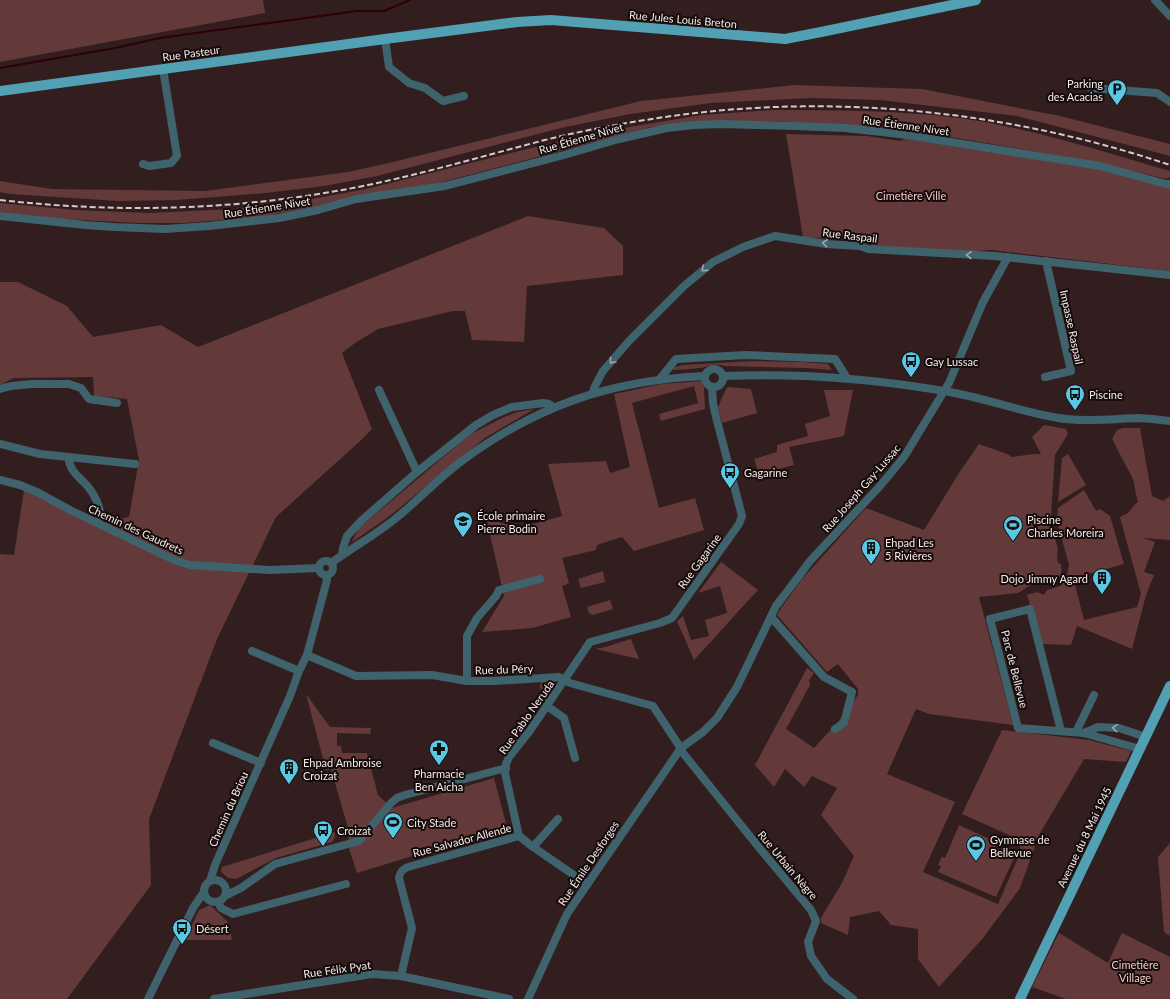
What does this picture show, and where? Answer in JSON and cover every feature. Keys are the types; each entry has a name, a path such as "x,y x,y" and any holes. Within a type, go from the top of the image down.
{"main road":[{"name":"Rue Jules Louis Breton","path":"385,39 544,20 784,39 976,0"},
{"name":"Rue Pasteur","path":"0,91 385,39"},
{"name":"Avenue du 8 Mai 1945","path":"1020,999 1170,686"}],"street":[{"path":"1155,0 1170,16"},
{"path":"385,39 389,67 409,83 425,88 443,101 464,96"},
{"path":"143,164 149,166 171,163 177,156 163,69"},
{"path":"1091,88 1157,93 1170,102"},
{"name":"Rue Étienne Nivet","path":"0,216 85,225 151,229 209,226 266,220 298,215 356,199 445,186 652,131 694,125 722,124 845,128 900,134 1100,166 1170,184"},
{"name":"Rue Raspail","path":"593,393 603,371 629,341 684,286 713,262 743,246 775,236 826,244 860,246 868,249 1008,257 1170,275"},
{"name":"Rue Joseph Gay-Lussac","path":"680,748 703,732 726,704 737,687 776,606 810,561 880,486 904,457 945,392 983,302 1008,257"},
{"name":"Impasse Raspail","path":"1044,377 1071,371 1046,262"},
{"path":"659,380 676,359 745,355 835,359 847,378"},
{"path":"331,564 342,555 371,537 396,518 459,464 509,429 553,407 593,393 659,380 705,376 713,369 720,371 724,379 722,384 717,387 712,387 706,382 705,376"},
{"path":"723,376 797,375 847,378 912,386 945,392 1039,414 1063,418 1080,420 1137,418 1170,420"},
{"path":"0,389 11,386 32,384 68,384 81,388 89,399 117,402"},
{"name":"Rue Gagarine","path":"564,681 590,642 660,623 672,618 739,524 742,516 716,417 712,387"},
{"path":"379,390 417,472"},
{"path":"342,555 347,536 356,526 417,472 476,425 512,407 543,403 549,404 553,407"},
{"path":"0,444 40,454 135,464"},
{"path":"69,457 69,463 74,472 90,489 97,503 100,514 98,524"},
{"name":"Chemin des Gaudrets","path":"0,480 20,485 37,492 98,524 174,560 190,565 270,570 319,568"},
{"path":"324,562 331,564 333,568 332,572 326,578 320,572 320,564 324,562"},
{"name":"Chemin du Briou","path":"214,880 215,865 261,763 307,655 326,578"},
{"path":"467,681 467,636 477,618 496,596 499,590 540,579"},
{"name":"Parc de Bellevue","path":"1061,731 1030,609 990,619 1018,728 1061,731 1080,732 1140,749"},
{"path":"770,617 824,677 852,692 844,723 835,729"},
{"path":"252,651 299,672"},
{"name":"Rue du Péry","path":"307,655 356,676 432,675 467,681 559,677 570,683 653,706 680,748"},
{"name":"Rue Pablo Neruda","path":"520,836 505,773 509,757 564,681"},
{"path":"1080,732 1094,695"},
{"path":"547,706 564,718 575,758"},
{"name":"Parc de Bellevue","path":"1080,732 1098,727 1119,728 1146,737"},
{"name":"Chemin du Briou","path":"212,743 261,763"},
{"name":"Rue Émile Desforges","path":"528,999 567,914 680,748"},
{"name":"Rue Urbain Nègre","path":"680,748 811,910 816,920 808,942 811,956 828,979 853,999"},
{"path":"218,902 276,864 359,841 391,802 397,798 429,788 506,769"},
{"path":"534,847 558,819"},
{"name":"Rue Salvador Allende","path":"401,976 412,928 399,878 401,871 404,868 520,836 587,884"},
{"path":"241,888 225,885 220,881 214,880 205,885 206,895 214,902 218,902 221,908 233,914 346,884"},
{"path":"225,885 225,896"},
{"path":"148,999 193,908 206,895"},
{"name":"Rue Félix Pyat","path":"214,999 372,974 401,976 509,999"}],"green space":[{"path":"0,0 263,0 265,13 0,62"},
{"path":"795,85 922,89 1060,116 1170,144 1170,156 1017,116 880,100 810,98 711,103 630,114 561,128 377,176 324,186 266,193 177,200 118,201 10,194 0,192 0,181 52,189 205,191 348,172 641,101"},
{"path":"772,110 889,112 936,115 986,122 1066,141 1170,171 1170,177 1166,179 1096,162 904,129 776,121 708,121 651,127 427,186 260,217 184,223 138,223 59,219 0,212 0,203 75,210 149,213 233,209 312,199 366,189 588,134 701,115"},
{"name":"Cimetière Ville","path":"786,134 867,136 900,141 905,139 1100,169 1170,187 1170,271 991,250 960,252 872,247 871,242 803,237"},
{"path":"528,216 604,228 623,246 623,275 527,286 524,342 472,340 465,311 453,311 378,329 342,353 372,429 276,517 217,639 149,819 151,885 67,999 0,999 0,554 14,555 24,490 96,524 129,517 139,460 127,399 94,396 93,377 14,378 0,385 0,282 18,282 67,306 93,337 161,325 198,347"},
{"path":"753,361 828,364 832,370 724,366 717,364 699,368 672,370 675,367 683,365"},
{"path":"701,381 704,388 705,409 661,421 659,414 698,403 694,386 632,403 659,508 695,498 704,530 634,551 622,537 597,545 596,550 562,558 569,583 562,586 571,617 532,628 482,632 504,596 487,521 492,520 519,528 562,516 548,464 606,461 610,473 630,467 614,394 662,384"},
{"path":"727,387 751,389 757,413 722,423 718,407"},
{"path":"824,390 853,390 844,436 789,447 794,465 759,474 754,459 777,452 777,445 808,436 805,424 830,416"},
{"path":"534,409 485,438 391,515 351,543 359,528 471,434 504,417 517,412"},
{"path":"1044,425 1066,429 1068,434 1055,455 1051,515 1051,523 1058,549 1058,563 1061,564 1061,574 1054,582 1040,579 1018,593 979,597 1013,725 929,714 916,709 887,774 955,802 923,872 998,904 1021,851 1018,839 962,814 1002,730 1089,740 1131,751 1126,762 1084,759 1039,835 1020,888 983,938 939,987 918,959 918,929 891,925 879,911 850,917 848,935 821,923 821,918 842,883 854,856 821,815 837,788 812,776 804,787 785,769 774,787 755,765 807,668 814,673 809,680 810,685 786,729 814,748 838,722 858,695 858,689 838,664 827,672 777,615 803,578 866,508 924,530 959,473 979,444 1012,457 1041,454 1032,437"},
{"path":"1123,428 1140,428 1152,496 1163,501 1170,495 1170,540 1143,538 1155,542 1144,572 1154,575 1146,595 1132,649 1077,626 1071,645 1042,644 1027,595 1037,592 1044,595 1047,590 1060,586 1066,580 1066,583 1074,581 1084,620 1137,607 1141,594 1120,517 1128,513 1136,503 1138,503 1133,479 1112,439 1117,430"},
{"path":"1068,454 1086,485 1058,502 1062,458"},
{"path":"1084,490 1096,511 1100,509 1110,516 1124,564 1066,580 1069,565 1057,521 1058,508"},
{"path":"721,562 758,590 694,660 677,621 683,616 691,640 709,636 705,620 727,613 720,586 698,593"},
{"path":"603,571 605,582 581,588 578,579"},
{"path":"610,600 613,609 593,615 589,613 587,607"},
{"path":"631,639 639,659 595,649 605,647"},
{"path":"541,682 551,682 554,688 542,706 540,686"},
{"path":"306,694 330,727 371,728 370,734 337,733 337,746 341,746 342,753 367,753 378,795 392,808 494,778 507,827 357,873 349,848 348,828 331,769 326,770"},
{"name":"Gymnase de Bellevue","path":"959,825 996,842 995,847 1015,856 996,897 938,872 941,866 938,865 942,857 945,858"},
{"path":"335,832 335,837 332,842 276,858 236,879 228,878 221,872 222,867"},
{"path":"1170,843 1170,936 1164,932 1158,857"},
{"path":"210,905 228,922 232,940 185,940 199,910"},
{"name":"Cimetière Village","path":"1059,933 1108,963 1122,933 1170,957 1170,999 1066,999 1032,987"}],"waterway":[{"path":"0,68 115,48 160,38 357,11 384,11 410,0"}],"railway":[{"path":"0,200 92,207 138,208 184,207 276,200 368,185 433,170 556,137 614,125 722,110 787,107 852,107 917,111 981,119 1045,131 1108,146 1170,165"}],"place":[{"name":"Parking des Acacias","path":"1117,106"},
{"name":"Gay Lussac","path":"911,378"},
{"name":"Piscine","path":"1075,411"},
{"name":"Gagarine","path":"730,489"},
{"name":"École primaire Pierre Bodin","path":"463,538"},
{"name":"Piscine Charles Moreira","path":"1013,542"},
{"name":"Ehpad Les 5 Rivières","path":"871,565"},
{"name":"Dojo Jimmy Agard","path":"1102,595"},
{"name":"Pharmacie Ben Aicha","path":"439,766"},
{"name":"Ehpad Ambroise Croizat","path":"289,785"},
{"name":"City Stade","path":"393,839"},
{"name":"Croizat","path":"323,847"},
{"name":"Gymnase de Bellevue","path":"976,862"},
{"name":"Désert","path":"182,945"}]}
